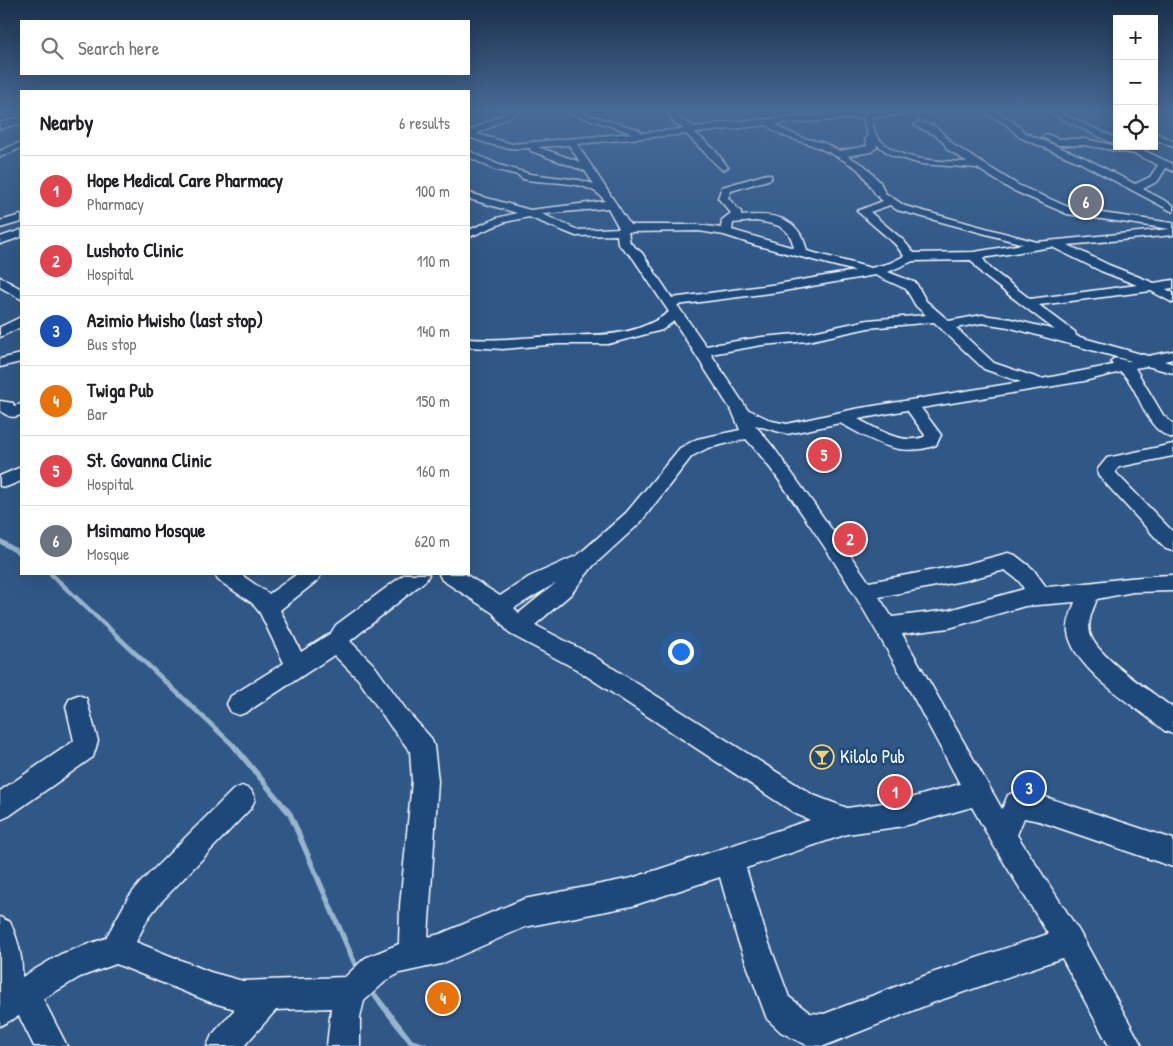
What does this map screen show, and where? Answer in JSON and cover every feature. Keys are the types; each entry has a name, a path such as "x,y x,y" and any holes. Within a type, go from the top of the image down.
{"street":[{"path":"479,159 500,169 521,173 527,177 579,183 609,198"},
{"path":"561,159 589,169"},
{"path":"582,159 609,198 625,229 624,244 638,256 702,351 750,434 768,452 837,549 887,627 1003,837 1069,942 1126,1046"},
{"path":"717,159 723,167"},
{"path":"847,159 861,168 876,184 881,195 890,202 912,212 1038,244"},
{"path":"909,159 936,164 980,165"},
{"path":"970,159 1014,187 1082,220 1108,230 1105,237"},
{"path":"1080,159 1137,195 1173,209"},
{"path":"1137,195 1168,167 1154,159"},
{"path":"727,226 737,214 725,200 726,189 767,177"},
{"path":"470,196 530,213 576,233 625,229 727,226 755,218 782,221 798,237 801,254"},
{"path":"470,234 501,220 609,198"},
{"path":"890,202 862,211 899,242 911,257"},
{"path":"1082,220 1118,208"},
{"path":"0,225 20,218"},
{"path":"1082,220 1173,226"},
{"path":"727,226 801,254 873,271 896,272 916,290 917,297 989,366 1040,384"},
{"path":"896,272 911,257 974,256 1038,244 1173,232"},
{"path":"0,240 18,236"},
{"path":"1053,243 1105,268 1154,287 1173,299"},
{"path":"974,256 987,272 1077,341"},
{"path":"472,345 608,340 657,327 673,307 873,271"},
{"path":"0,281 20,294"},
{"path":"1028,303 1173,284"},
{"path":"702,351 762,341 808,337 861,325 982,319 1011,323 1026,329 1100,346 1173,369"},
{"path":"0,333 20,322"},
{"path":"1100,346 1126,368 1157,418 1173,433"},
{"path":"740,414 768,426 787,429 910,404 1002,391 1126,368 1173,355"},
{"path":"0,363 20,358"},
{"path":"1002,391 1000,385 1006,372"},
{"path":"842,417 890,440 916,446 930,441 933,435 910,404"},
{"path":"0,406 7,407 11,413 20,409"},
{"path":"768,452 772,443 787,429"},
{"path":"518,627 564,588 586,560 633,518 693,446 750,434"},
{"path":"1173,450 1113,462 1107,469 1108,478 1173,544"},
{"path":"500,607 536,583 573,568 586,560"},
{"path":"864,591 967,572 1008,561 1026,575 1041,596"},
{"path":"226,575 259,598 268,607 297,666"},
{"path":"268,607 311,575"},
{"path":"239,704 339,640 344,632 418,575"},
{"path":"451,575 500,607 518,627 584,662 805,805 847,821"},
{"path":"887,627 949,619 1008,600 1090,592 1133,584 1173,583"},
{"path":"1090,592 1080,620 1079,634 1086,649 1098,663 1173,723"},
{"path":"339,640 340,646 376,684 399,719 422,746 425,780 414,906 413,954"},
{"path":"0,807 84,748 86,741 78,706"},
{"path":"345,1045 344,1017 351,992 376,969 413,954 441,949 524,913 632,892 730,862 847,821 904,813 979,792"},
{"path":"116,949 138,908 150,893 242,799"},
{"path":"1003,837 1017,804 1039,808 1173,853"},
{"path":"730,862 752,938 778,1008 792,1022 807,1028 824,1030 932,988 1069,942"},
{"path":"0,932 9,964 8,1002 51,1046"},
{"path":"8,1002 72,964 116,949 227,992 243,996 351,992"},
{"path":"223,1046 268,996"}],"waterway":[{"path":"0,541 20,553"},
{"path":"52,575 234,746"},
{"path":"234,746 290,814 358,971"},
{"path":"370,989 411,1042 425,1046"}],"place":[{"name":"Msimamo Mosque","path":"1086,202"},
{"name":"St. Govanna Clinic","path":"824,455"},
{"name":"Lushoto Clinic","path":"850,539"},
{"name":"Kilolo Pub","path":"822,757"},
{"name":"Azimio Mwisho (last stop)","path":"1029,788"},
{"name":"Hope Medical Care Pharmacy","path":"895,792"},
{"name":"Twiga Pub","path":"443,998"}]}
